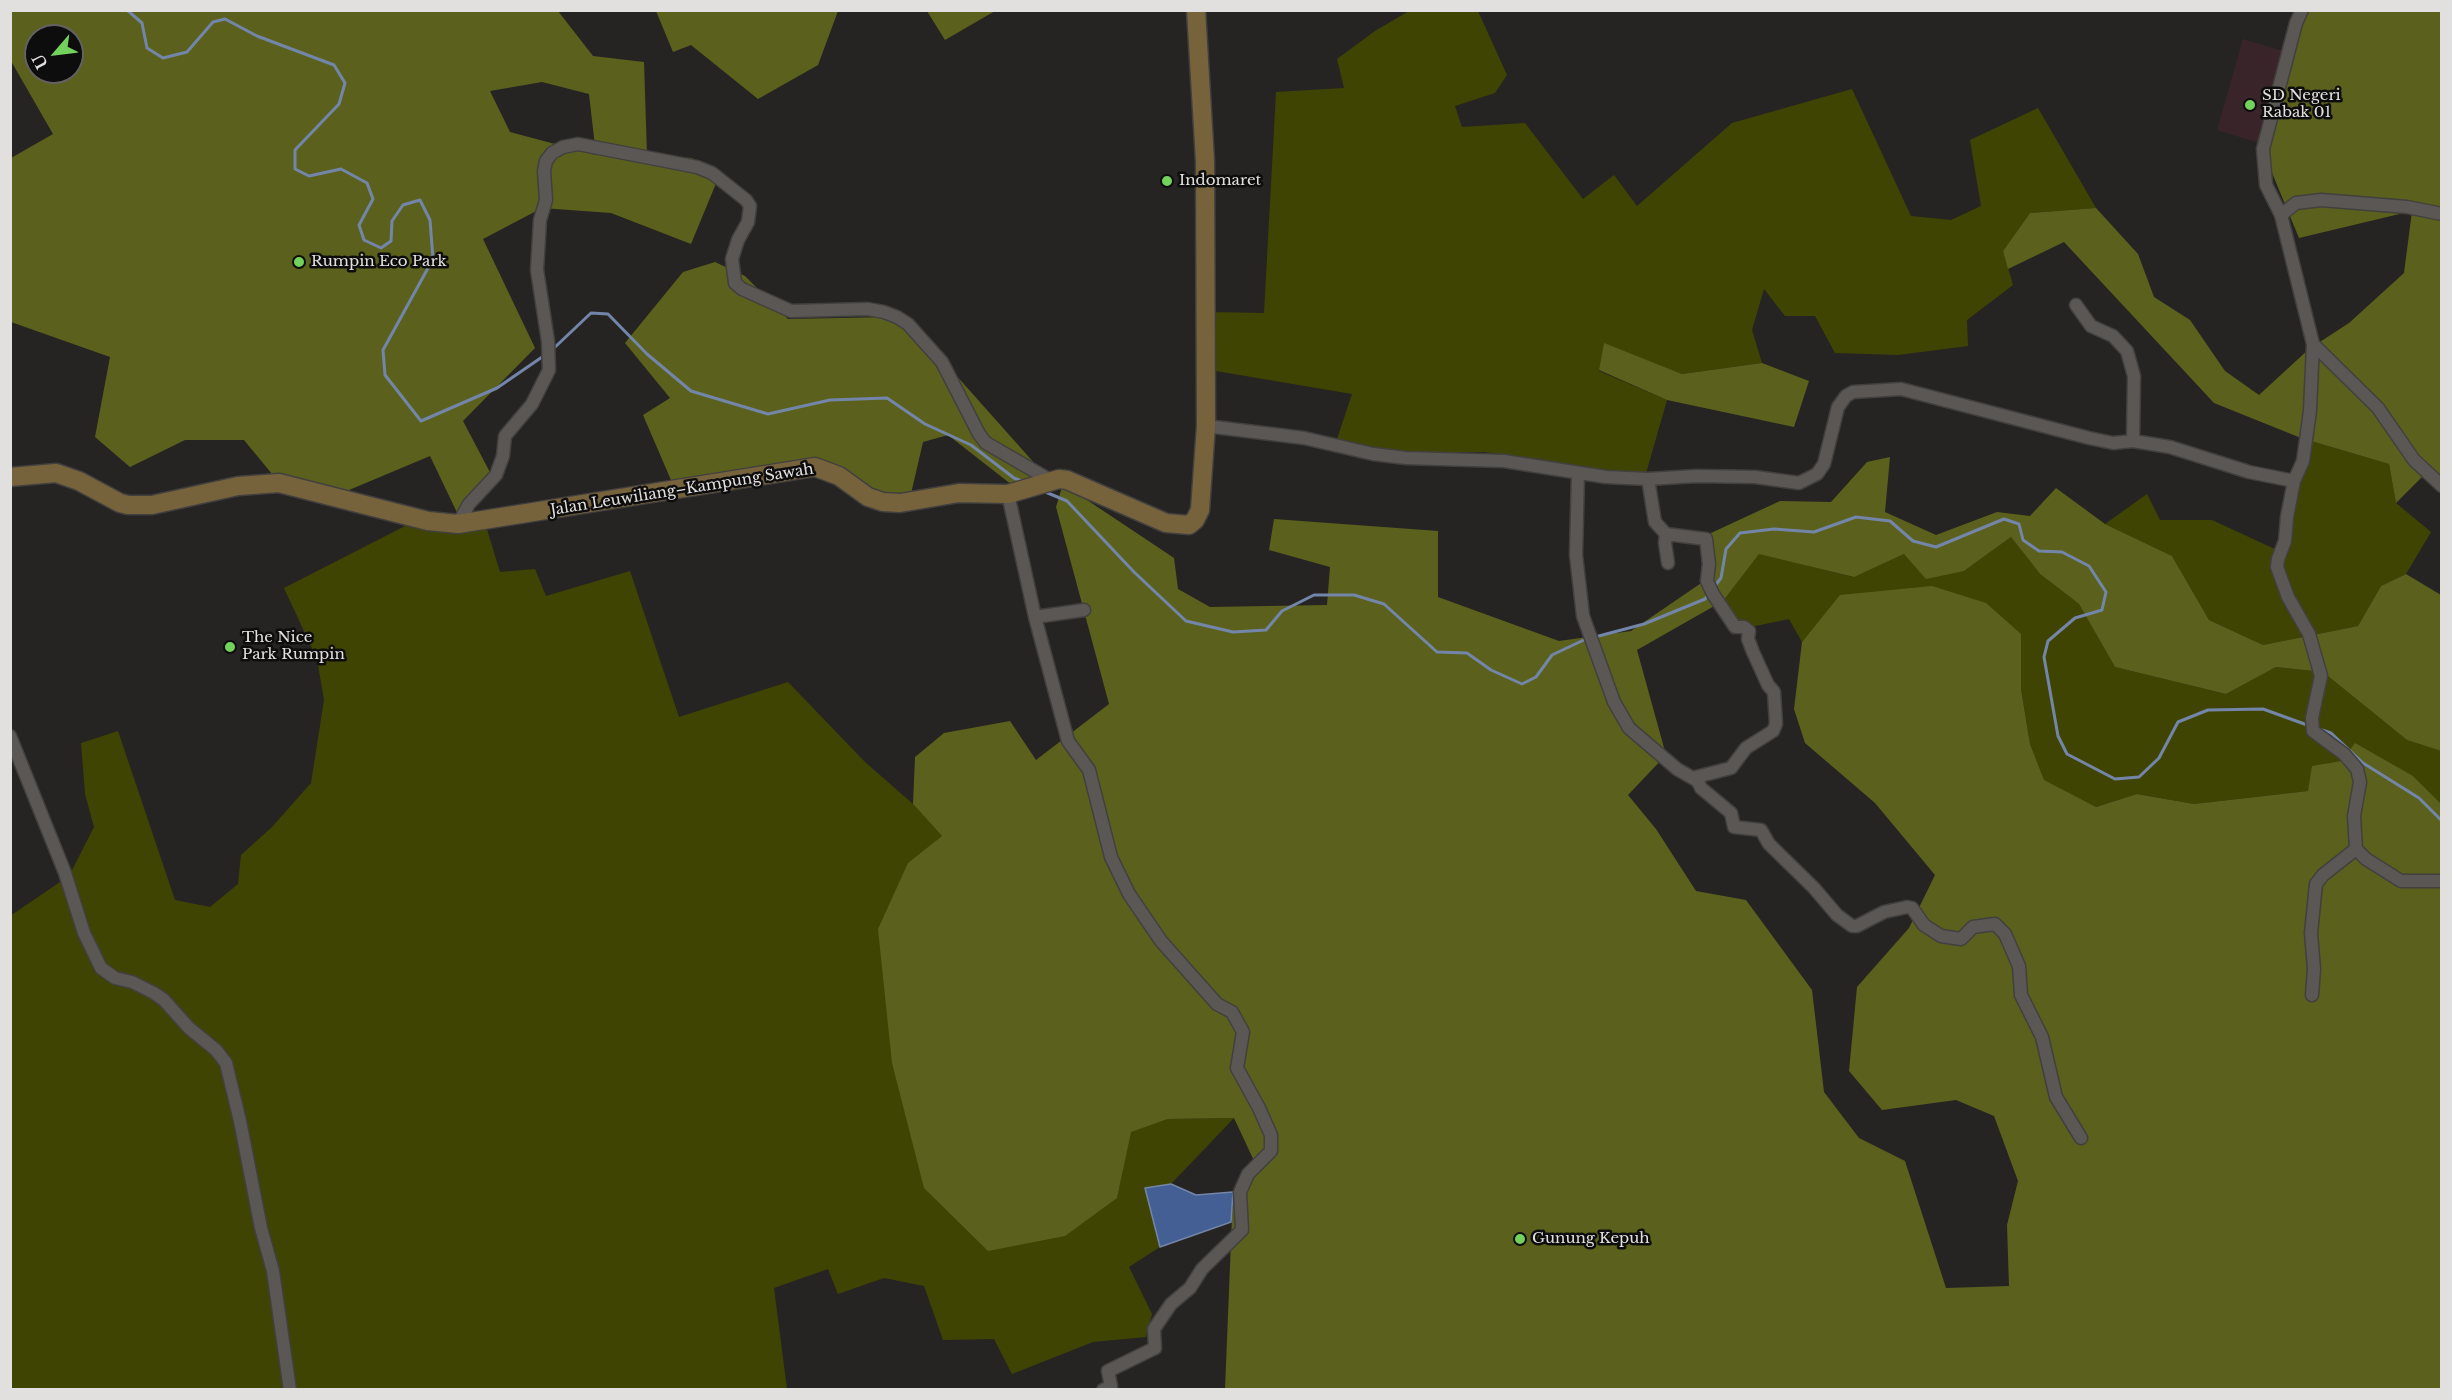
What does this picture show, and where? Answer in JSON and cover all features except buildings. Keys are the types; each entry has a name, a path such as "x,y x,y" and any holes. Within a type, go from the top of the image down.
{"main road":[{"path":"1047,481 1067,480 1166,523 1189,525 1196,520 1200,510 1206,426 1205,161 1196,10"},
{"name":"Jalan Leuwiliang–Kampung Sawah","path":"10,477 56,473 128,505 152,505 238,486 279,483 428,521 459,524 815,467 839,476 868,497 883,502 900,502 959,493 1016,493 1047,481"}],"street":[{"path":"2302,10 2296,23 2263,149 2266,185 2281,215 2313,344 2310,411 2303,461 2294,481 2289,502 2285,541 2277,567 2288,597 2309,634 2321,676 2312,718 2313,731 2344,754 2357,770 2360,782 2354,816 2356,849 2366,859 2401,881 2442,881"},
{"path":"459,524 469,504 496,475 503,456 505,436 532,404 549,370 550,360 537,270 540,220 546,200 544,171 546,161 552,153 563,147 578,144 697,167 712,173 746,200 750,206 748,222 738,240 732,259 735,283 742,289 791,311 868,309 897,317 908,324 942,362 979,434 986,442 1047,481"},
{"path":"2281,215 2296,203 2321,200 2407,207 2442,214"},
{"path":"2076,305 2091,326 2113,336 2127,351 2134,376 2133,441"},
{"path":"2313,344 2378,408 2414,460 2442,486"},
{"path":"1206,426 1304,438 1373,454 1406,458 1504,461 1606,477 1648,479 1697,476 1755,477 1789,483 1805,482 1817,474 1824,464 1841,401 1853,392 1901,390 2089,438 2113,443 2133,441 2170,447 2249,472 2294,481"},
{"path":"1578,473 1577,567 1583,616 1614,702 1629,728 1677,770 1696,780 1701,788 1731,813 1734,827 1761,830 1769,844 1814,888 1837,915 1852,926 1857,926 1884,912 1907,907 1912,908 1924,924 1941,936 1961,939 1973,927 1995,924 2005,934 2019,966 2020,995 2042,1037 2056,1097 2082,1138"},
{"path":"1648,479 1655,522 1666,534 1706,539 1709,564 1707,581 1735,627 1744,627 1749,631 1748,639 1753,652 1768,685 1774,692 1776,724 1768,735 1746,748 1731,768 1720,772 1700,774 1696,780"},
{"path":"1016,493 1035,617 1068,741 1089,770 1112,857 1129,894 1161,941 1217,1004 1232,1012 1243,1032 1237,1068 1271,1136 1271,1151 1248,1174 1240,1192 1242,1230 1202,1269 1190,1288 1171,1304 1154,1329 1155,1348 1108,1371 1111,1386 1103,1389"},
{"path":"1666,534 1668,563"},
{"path":"1035,617 1084,609"},
{"path":"10,736 15,759 65,873 84,933 100,968 115,978 132,982 164,1000 189,1028 216,1050 226,1063 261,1228 273,1271 290,1389"},
{"path":"2312,994 2314,969 2311,933 2316,884 2323,875 2356,849"}],"shaded area":[{"path":"1409,11 1478,11 1507,75 1495,93 1455,106 1462,127 1525,123 1583,199 1614,175 1637,206 1732,123 1852,89 1911,216 1951,220 1981,206 1970,140 2038,108 2096,208 2030,213 2003,251 2013,285 1967,320 1968,346 1898,355 1835,353 1815,316 1785,316 1764,289 1752,330 1762,363 1682,374 1604,344 1599,371 1667,400 1645,477 1484,452 1391,454 1337,439 1352,394 1210,370 1208,312 1264,313 1276,92 1344,88 1337,59 1375,31"},
{"path":"2243,39 2286,52 2259,143 2217,130"},
{"path":"2301,438 2389,464 2396,503 2431,532 2406,574 2381,586 2358,626 2263,645 2209,620 2172,556 2105,524 2147,494 2160,520 2212,520 2279,551"},
{"path":"485,523 500,572 535,569 546,596 630,571 679,717 788,682 865,762 913,804 942,836 908,864 1117,1198 1130,1132 1168,1119 1234,1118 1171,1184 1145,1188 1160,1247 1129,1267 1152,1314 1146,1337 1093,1342 1012,1374 994,1339 943,1340 924,1286 884,1278 838,1294 828,1269 774,1288 787,1389 11,1389 10,916 69,876 94,827 85,794 81,743 118,731 175,900 210,907 238,884 241,855 272,827 311,783 324,700 317,659 284,588 409,524"},
{"path":"2011,537 2040,574 2079,604 2115,667 2226,694 2276,667 2323,672 2407,740 2441,751 2441,805 2413,776 2342,761 2308,791 2194,804 2137,794 2096,807 2044,781 2030,744 2021,689 2021,634 1841,595 1802,642 1789,619 1741,629 1723,601 1759,553 1853,577 1904,554 1964,571"}],"green space":[{"path":"11,11 558,11 593,56 644,62 647,155 692,158 717,181 691,244 611,213 542,208 483,239 535,348 463,421 493,478 462,523 430,456 330,498 277,480 244,440 185,440 130,467 95,437 110,357 11,322 11,158 53,134 24,84 84,84 84,24 24,24 24,84 11,61","holes":["542,82 589,94 596,155 510,132 490,91"]},
{"path":"656,11 838,11 818,65 758,99 691,45 673,52"},
{"path":"927,11 995,11 945,40"},
{"path":"2299,11 2441,11 2441,487 2423,476 2396,503 2389,464 2301,438 2214,403 2064,242 2008,269 2003,251 2030,213 2096,208 2138,254 2154,297 2190,320 2225,371 2259,395 2309,349 2349,323 2404,273 2412,211 2299,238 2268,163 2287,44"},
{"path":"715,262 745,276 788,319 892,317 938,355 1044,474 1021,492 948,435 923,442 907,511 867,500 820,465 674,487 643,415 670,398 625,343 683,272"},
{"path":"1604,343 1682,374 1762,363 1809,381 1794,427 1667,400 1599,370"},
{"path":"1890,457 1885,512 1936,535 1997,512 2030,516 2056,488 2105,524 2172,556 2209,620 2263,645 2358,626 2381,586 2406,574 2441,595 2441,751 2407,740 2323,672 2276,667 2226,694 2115,667 2079,604 2040,574 2011,537 1964,571 1926,579 1904,554 1854,577 1759,554 1723,601 1637,650 1666,755 1628,795 1656,829 1696,891 1746,900 1812,990 1824,1092 1859,1138 1905,1161 1946,1288 2009,1286 2007,1225 2018,1181 1994,1116 1956,1100 1882,1110 1849,1071 1857,987 1909,928 1935,875 1875,803 1805,743 1794,709 1802,642 1840,595 1932,586 1986,603 2021,634 2021,689 2030,744 2044,780 2096,807 2137,794 2194,804 2308,791 2312,766 2342,761 2355,743 2413,776 2442,805 2441,1389 1225,1389 1233,1192 1256,1165 1234,1118 1168,1119 1131,1132 1117,1198 1065,1236 988,1251 924,1188 892,1063 878,929 908,863 942,836 913,804 915,757 944,733 1010,721 1036,760 1109,704 1056,507 1063,484 1174,558 1178,589 1210,607 1327,605 1330,567 1269,550 1274,519 1438,531 1438,597 1559,641 1631,631 1713,575 1711,533 1780,501 1831,502 1867,462"}],"water":[{"path":"1171,1184 1196,1195 1233,1192 1231,1222 1160,1247 1145,1188"}],"waterway":[{"path":"127,10 142,23 147,48 163,58 187,52 213,22 225,19 257,36 334,65 345,83 339,104 295,150 295,169 309,176 341,169 367,183 373,199 359,225 364,240 381,248 391,241 392,221 403,205 420,200 430,220 433,259 383,350 385,375 421,421 497,388 545,355"},
{"path":"553,349 591,313 608,314 647,354 691,391 768,414 830,400 887,398 925,424 971,445 1014,478 1024,482"},
{"path":"1043,491 1067,501 1134,572 1186,621 1233,632 1266,630 1282,611 1314,595 1354,595 1384,604 1437,652 1467,653 1491,670 1522,684 1536,677 1552,655 1588,638"},
{"path":"1714,587 1721,578 1726,549 1740,533 1774,529 1814,532 1856,517 1890,521 1913,541 1936,547 2004,519 2019,524 2023,540 2039,551 2062,552 2089,566 2106,592 2102,610 2075,618 2048,641 2044,657 2058,736 2067,754 2115,779 2139,777 2159,758 2178,722 2208,710 2263,709 2310,726"},
{"path":"1595,637 1644,624 1705,599 1708,595"},
{"path":"2319,729 2331,733 2363,763 2419,798 2442,821"}],"place":[{"name":"SD Negeri Rabak 01","path":"2250,105"},
{"name":"Indomaret","path":"1167,181"},
{"name":"Rumpin Eco Park","path":"299,262"},
{"name":"The Nice Park Rumpin","path":"230,647"},
{"name":"Gunung Kepuh","path":"1520,1239"}]}
